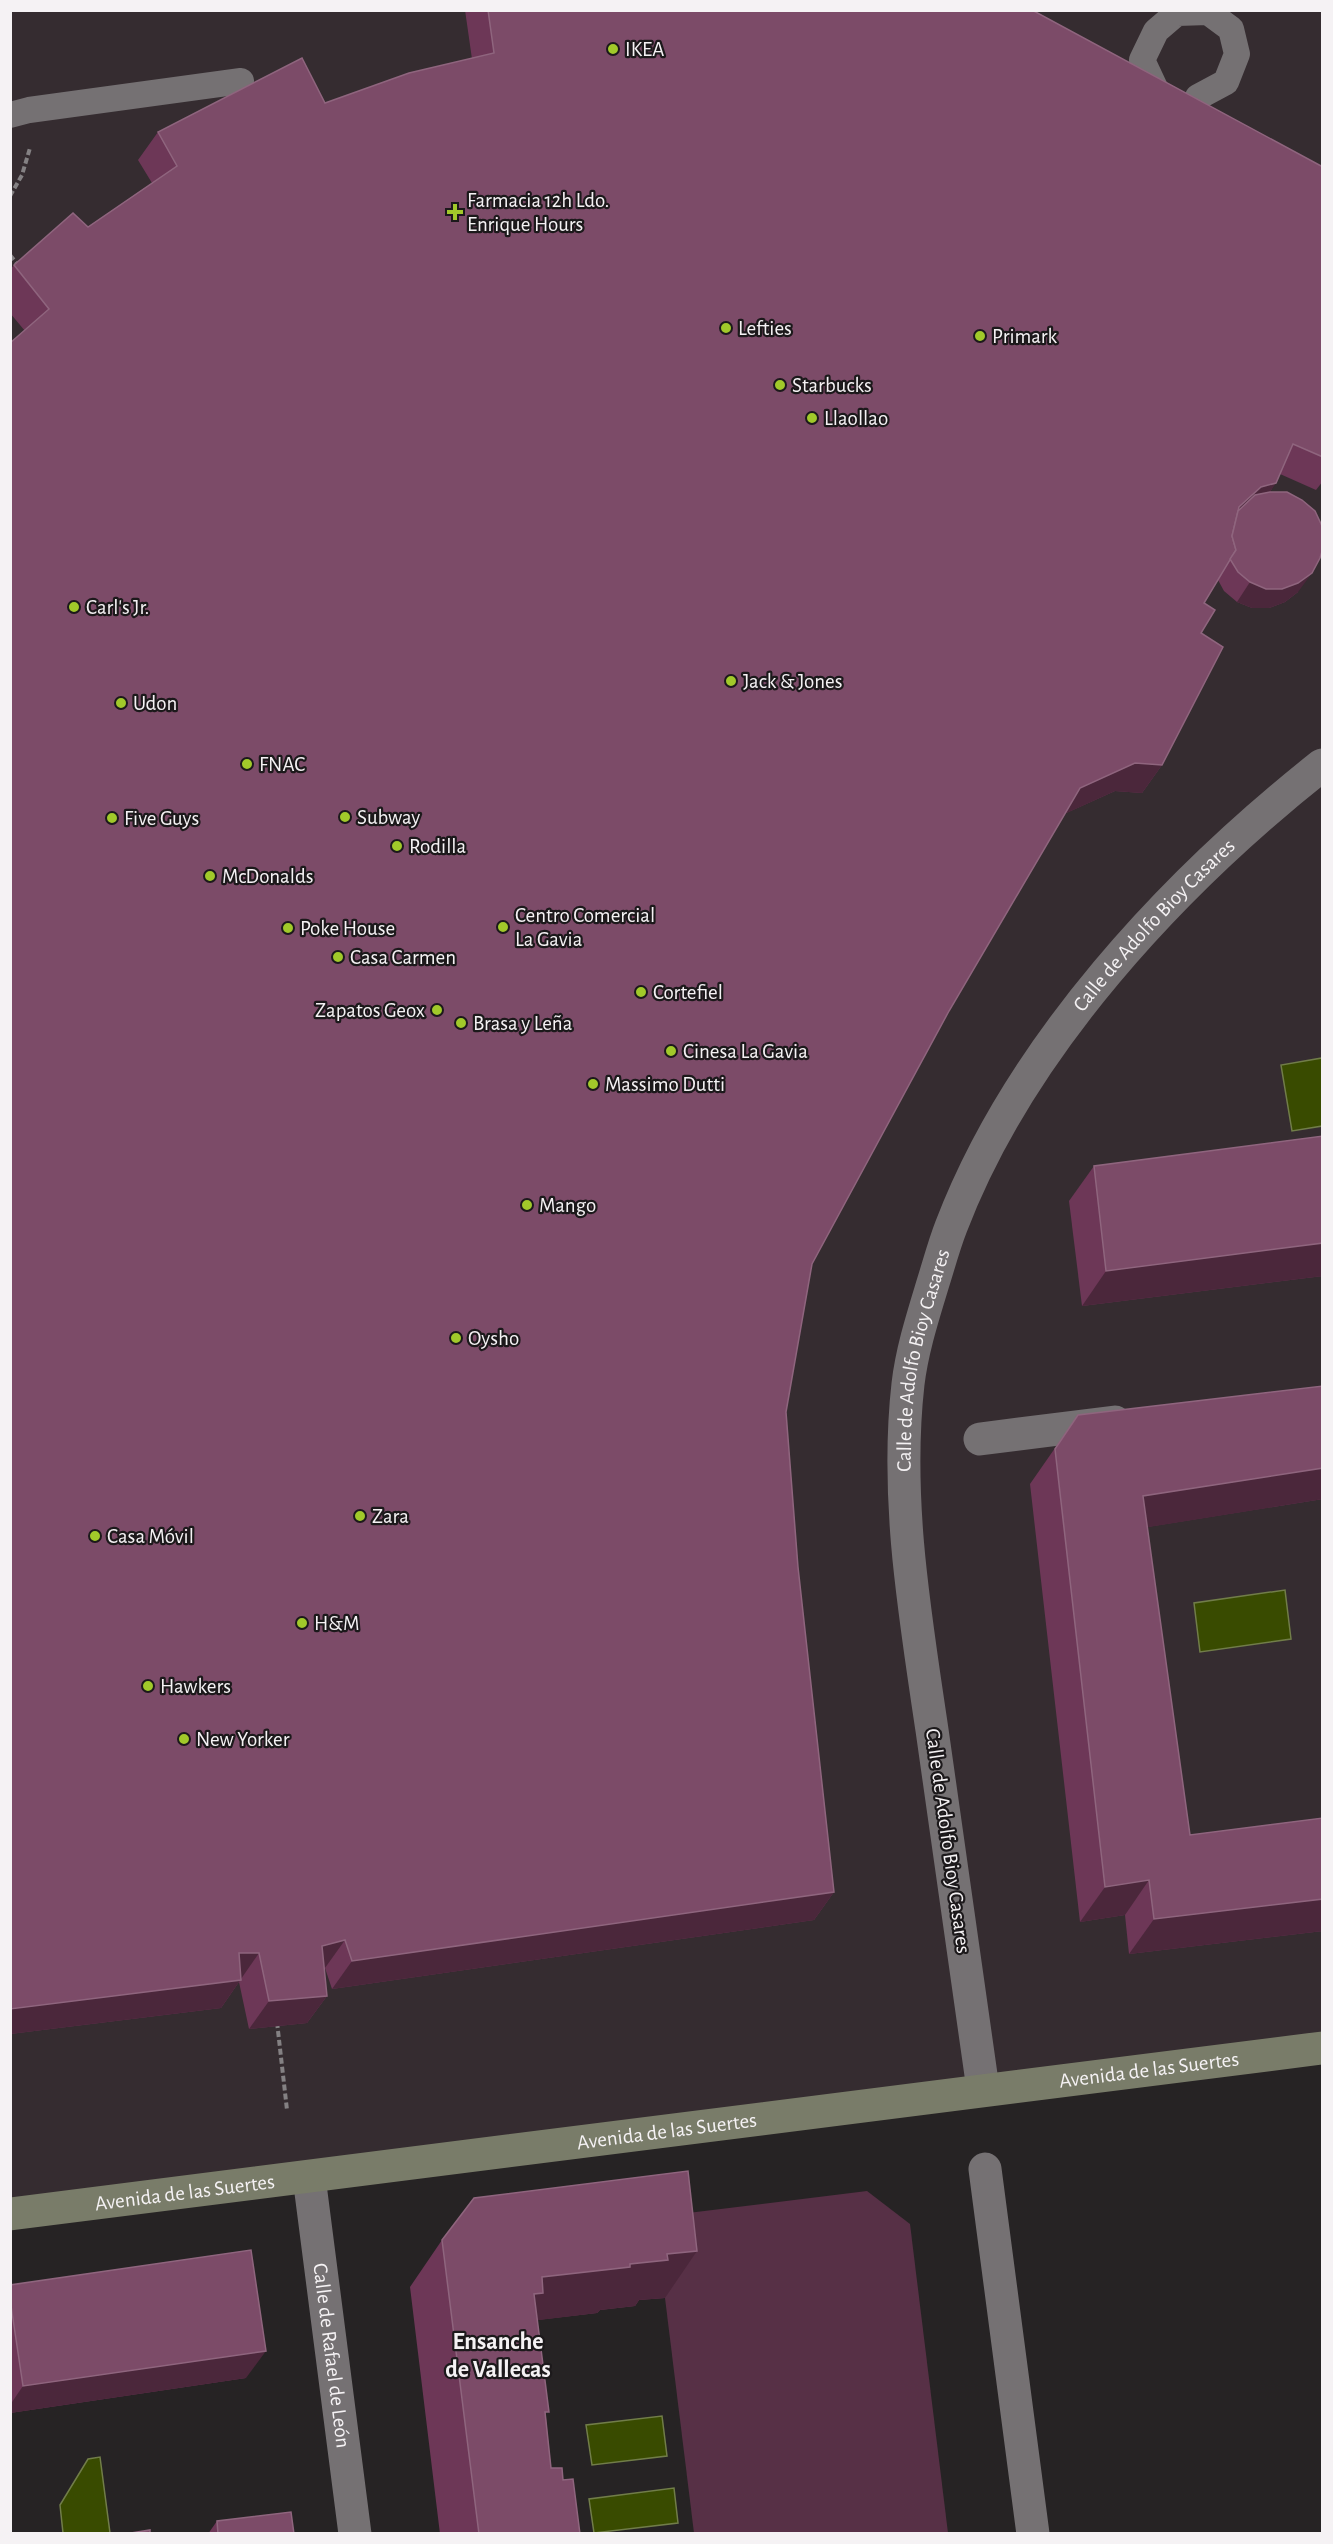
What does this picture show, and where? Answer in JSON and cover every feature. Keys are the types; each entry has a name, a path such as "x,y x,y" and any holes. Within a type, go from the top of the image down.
{"main road":[{"name":"Avenida de las Suertes","path":"10,2214 983,2089 1323,2048"}],"street":[{"name":"Calle de Adolfo Bioy Casares","path":"983,2089 911,1586 903,1458 909,1380 921,1321 951,1226 987,1149 1044,1053 1101,979 1162,911 1263,811 1323,765"},
{"path":"980,1439 1145,1419"},
{"path":"985,2169 1034,2534"},
{"name":"Calle de Rafael de León","path":"309,2177 355,2534"}],"lane":[{"path":"1198,97 1226,82 1237,54 1231,29 1208,12 1178,13 1156,31 1142,60 1157,92 1209,122"},
{"path":"10,115 29,110 241,81"}],"path":[{"path":"10,196 22,175 30,147"},
{"path":"10,255 22,269"},
{"path":"276,2014 287,2110"}],"shaded area":[{"name":"Centro Comercial La Gavia","path":"10,11 1322,11 1322,2048 11,2214"},
{"path":"1322,1058 1322,1126 1292,1131 1281,1065"},
{"path":"1285,1590 1291,1639 1200,1652 1194,1603"},
{"path":"867,2191 910,2224 948,2533 694,2533 655,2217"},
{"path":"662,2416 667,2456 592,2465 586,2425"},
{"path":"100,2457 110,2533 63,2533 60,2505 88,2459"},
{"path":"674,2488 678,2523 594,2533 589,2499"}],"building":[{"name":"Centro Comercial La Gavia","path":"488,10 1032,10 1323,167 1323,457 1293,444 1276,483 1261,487 1239,507 1232,536 1236,550 1204,603 1215,610 1201,633 1223,647 1162,765 1135,763 1080,788 949,1011 812,1264 786,1412 798,1567 834,1892 352,1961 345,1940 322,1946 327,1996 269,2001 259,1953 239,1953 241,1980 10,2009 10,343 49,309 14,265 73,213 88,227 177,166 158,132 302,58 325,103 409,73 494,53"},
{"path":"1287,492 1302,500 1315,511 1322,526 1323,548 1312,573 1298,583 1282,589 1266,589 1250,582 1238,572 1230,559 1236,550 1232,536 1238,511 1255,495"},
{"path":"1323,1136 1323,1243 1106,1271 1094,1166"},
{"path":"1323,1386 1323,1468 1143,1496 1190,1835 1323,1818 1323,1899 1154,1919 1149,1880 1105,1887 1055,1449 1078,1415"},
{"path":"688,2171 697,2251 667,2254 668,2260 630,2264 630,2267 542,2277 543,2293 534,2294 549,2412 545,2412 551,2468 562,2468 563,2480 573,2479 580,2534 479,2534 442,2240 474,2198"},
{"path":"251,2250 266,2351 23,2386 10,2285"},
{"path":"291,2512 294,2534 218,2534 217,2521"},
{"path":"150,2530 150,2534 125,2534"}],"place":[{"name":"IKEA","path":"613,49"},
{"name":"Farmacia 12h Ldo. Enrique Hours","path":"455,212"},
{"name":"Lefties","path":"726,328"},
{"name":"Primark","path":"980,336"},
{"name":"Starbucks","path":"780,385"},
{"name":"Llaollao","path":"812,418"},
{"name":"Carl's Jr.","path":"74,607"},
{"name":"Jack & Jones","path":"731,681"},
{"name":"Udon","path":"121,703"},
{"name":"FNAC","path":"247,764"},
{"name":"Subway","path":"345,817"},
{"name":"Five Guys","path":"112,818"},
{"name":"Rodilla","path":"397,846"},
{"name":"McDonalds","path":"210,876"},
{"name":"Centro Comercial La Gavia","path":"503,927"},
{"name":"Poke House","path":"288,928"},
{"name":"Casa Carmen","path":"338,957"},
{"name":"Cortefiel","path":"641,992"},
{"name":"Zapatos Geox","path":"437,1010"},
{"name":"Brasa y Leña","path":"461,1023"},
{"name":"Cinesa La Gavia","path":"671,1051"},
{"name":"Massimo Dutti","path":"593,1084"},
{"name":"Mango","path":"527,1205"},
{"name":"Oysho","path":"456,1338"},
{"name":"Zara","path":"360,1516"},
{"name":"Casa Móvil","path":"95,1536"},
{"name":"H&M","path":"302,1623"},
{"name":"Hawkers","path":"148,1686"},
{"name":"New Yorker","path":"184,1739"}],"district":[{"name":"Ensanche de Vallecas","path":"498,2356"}]}
